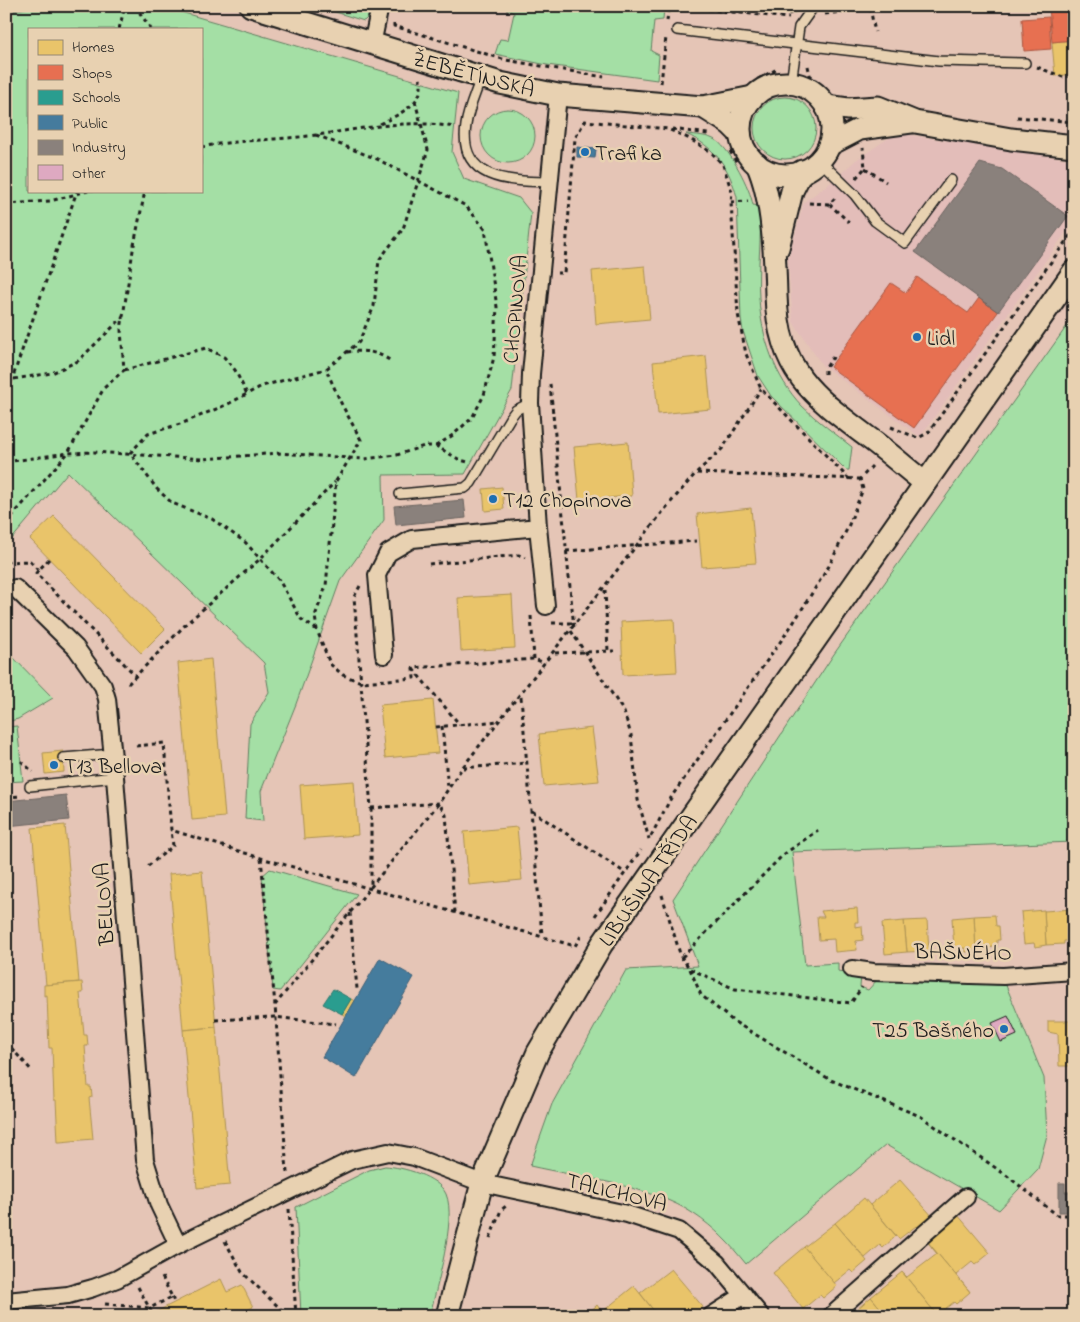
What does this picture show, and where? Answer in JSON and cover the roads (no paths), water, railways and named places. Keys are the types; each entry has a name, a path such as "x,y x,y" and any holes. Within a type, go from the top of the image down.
{"street":[{"name":"ŽEBĚTÍNSKÁ","path":"251,6 372,45 481,77 558,95 702,107 754,89"},
{"path":"372,45 380,6"},
{"path":"776,258 792,191 817,159 832,125 826,106 809,89 791,83 754,89 733,139 744,149 750,167 767,193 776,258 778,320 791,361 812,393 925,483"},
{"name":"CHOPINOVA","path":"546,606 538,527 530,403 534,333 558,95"},
{"path":"826,106 878,108 915,122 1011,139 1074,146"},
{"name":"ŽEBĚTÍNSKÁ","path":"702,107 730,124 733,139"},
{"path":"750,167 780,174 793,174 860,129 915,122"},
{"name":"LIBUŠINA TŘÍDA","path":"447,1316 482,1184 538,1052 602,944 1074,271"},
{"path":"384,655 377,575 388,553 412,539 538,527"},
{"name":"BELLOVA","path":"15,588 76,648 102,686 107,699 116,777 145,1160 159,1204 178,1245"},
{"name":"BAŠNÉHO","path":"852,969 873,972 1003,976 1074,971"},
{"name":"TALICHOVA","path":"6,1301 68,1295 117,1279 178,1245 352,1160 388,1152 414,1157 482,1184 627,1214 679,1231 717,1263 761,1316"},
{"path":"832,1316 966,1197"},
{"path":"711,1316 744,1295"}],"lane":[{"path":"791,83 799,27 814,6"},
{"path":"677,30 939,61 1025,63"},
{"path":"481,77 466,129 468,152 472,161 479,169 491,176 515,181 548,182"},
{"path":"817,159 875,221 905,242 951,180"},
{"path":"400,494 465,488 513,414 522,406 530,403"},
{"path":"63,758 113,754"},
{"path":"30,786 116,777"}],"place":[{"name":"Trafika","path":"585,152"},
{"name":"Lidl","path":"917,337"},
{"name":"T12 Chopinova","path":"493,499"},
{"name":"T13 Bellova","path":"54,765"},
{"name":"T25 Bašného","path":"1004,1029"}]}
